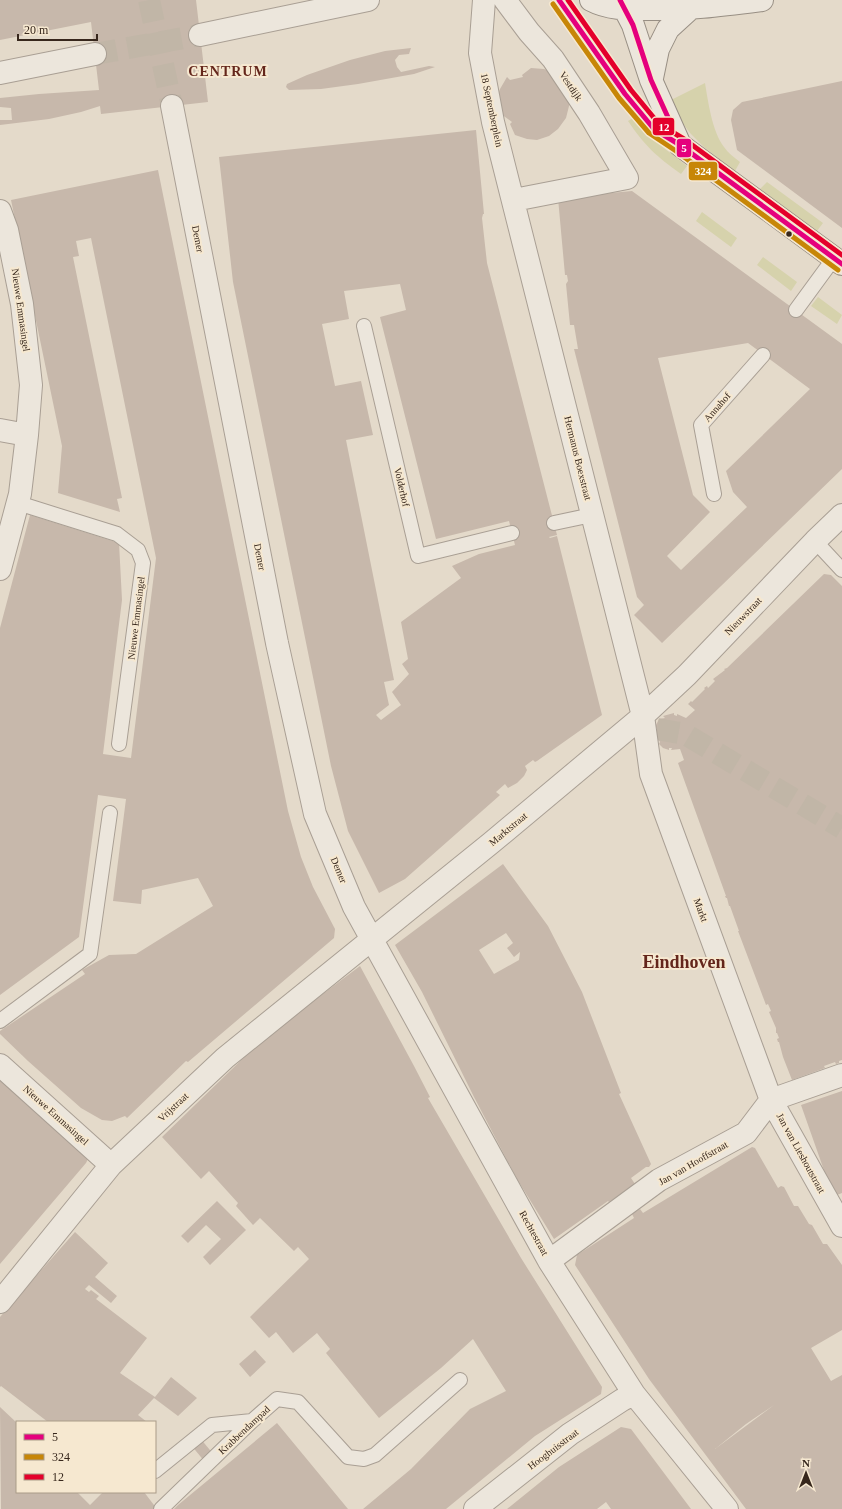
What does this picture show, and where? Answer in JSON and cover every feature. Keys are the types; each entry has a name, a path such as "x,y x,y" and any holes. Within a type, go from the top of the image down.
{"street":[{"path":"200,35 368,0"},
{"name":"18 Septemberplein","path":"484,0 480,53 493,122 514,200"},
{"name":"Vestdijk","path":"505,0 529,32 553,59 589,113 627,178 514,200"},
{"path":"591,0 608,7 623,4 691,8 762,0"},
{"path":"623,4 633,25 651,80 680,145 838,261"},
{"path":"651,80 658,49 668,29 691,8"},
{"path":"0,73 95,54"},
{"name":"Demer","path":"172,106 277,643 316,814 354,907 372,938"},
{"name":"Hermanus Boexstraat","path":"514,200 592,515 650,723"},
{"name":"Nieuwe Emmasingel","path":"0,211 7,230 23,311 31,385 20,494 0,569"},
{"path":"0,430 27,435"},
{"name":"Nieuwstraat","path":"650,723 687,675 815,541 842,515"},
{"name":"Marktstraat","path":"372,938 491,843 650,723"},
{"name":"Markt","path":"650,723 651,774 771,1100"},
{"name":"Vrijstraat","path":"0,1302 111,1165 225,1058 372,938"},
{"name":"Rechtestraat","path":"372,938 549,1261 634,1394 726,1509"},
{"name":"Nieuwe Emmasingel","path":"0,1065 111,1165"},
{"path":"771,1100 842,1075"},
{"name":"Jan van Lieshoutstraat","path":"771,1100 842,1226"},
{"name":"Jan van Hooffstraat","path":"549,1261 659,1180 746,1133 771,1100"},
{"name":"Hooghuisstraat","path":"475,1509 570,1434 622,1400 634,1394"}],"lane":[{"path":"559,0 625,94 654,129 680,145"},
{"path":"796,310 838,261"},
{"name":"Volderhof","path":"364,326 418,556 512,533"},
{"name":"Annahof","path":"714,494 701,425 763,355"},
{"name":"Nieuwe Emmasingel","path":"18,503 117,534 138,550 143,563 119,744"},
{"path":"554,523 592,515"},
{"path":"815,541 842,570"},
{"path":"0,1021 90,954 110,813"},
{"name":"Krabbendampad","path":"161,1509 252,1421 277,1399 298,1402 348,1457 364,1459 375,1455 460,1380"},
{"path":"156,1470 212,1425 252,1421"}],"shaded area":[{"path":"705,83 711,116 716,133 726,149 740,162 735,171 705,148 690,133 667,102"},
{"path":"635,117 664,148 687,166 681,174 645,144 628,121"},
{"path":"767,182 823,223 817,231 760,189"},
{"path":"702,212 737,238 731,247 696,221"},
{"path":"763,257 797,282 791,291 757,265"},
{"path":"818,297 842,315 837,324 811,306"}],"building":[{"path":"0,0 196,0 208,102 101,114 100,106 49,119 0,125 0,120 12,120 11,108 0,107 0,98 99,90 91,22 0,40"},
{"path":"411,48 409,54 399,55 395,60 397,67 401,72 429,66 435,67 414,74 321,89 289,90 286,87 287,84 307,75 350,60 385,51"},
{"path":"531,68 544,69 551,72 569,99 566,118 558,129 549,136 537,140 527,139 515,135 510,124 512,122 501,114 498,95 507,77 510,80 523,77 522,75"},
{"path":"842,81 842,228 737,150 731,120 733,110 742,102"},
{"path":"476,130 484,214 482,218 487,263 557,535 549,537 557,536 602,715 537,761 535,762 533,760 525,766 527,770 524,776 517,783 508,788 505,784 496,792 500,795 499,796 405,879 379,893 348,831 331,766 233,282 219,157","holes":["400,284 406,310 380,317 436,539 509,521 515,545 479,554 452,566 461,578 401,622 408,659 402,664 409,674 392,692 401,705 381,720 376,715 389,705 384,682 394,680 346,440 373,435 361,381 335,386 322,324 349,319 344,291"]},
{"path":"158,170 288,811 301,857 313,887 335,929 334,938 188,1062 186,1061 127,1118 125,1116 112,1121 102,1120 81,1108 28,1061 0,1034 0,1031 85,974 82,970 109,955 136,954 213,906 198,878 142,890 141,904 113,901 126,799 98,795 79,937 0,995 0,628 30,515 119,543 122,600 103,754 131,758 156,558 91,238 76,241 79,256 73,257 122,498 117,499 120,512 58,493 62,446 11,200"},
{"path":"632,191 842,344 842,469 662,643 634,615 644,605 637,597 574,349 578,349 574,325 570,325 566,284 568,281 567,275 565,275 558,198","holes":["748,343 810,389 726,471 733,492 747,507 681,570 667,556 710,512 693,495 658,358"]},
{"path":"824,574 831,575 842,586 842,1060 839,1061 839,1063 836,1064 835,1062 824,1066 825,1068 792,1080 777,1039 779,1038 769,1012 771,1011 768,1004 766,1005 738,931 678,763 684,760 680,749 671,750 672,748 669,748 669,750 663,748 659,744 659,740 657,741 654,730 657,730 655,727 659,719 665,718 663,716 674,713 674,715 677,716 677,714 686,718 695,710 688,704 705,689 704,688 707,686 708,688 715,681 713,679 725,670 724,669 727,668"},
{"path":"503,864 548,926 582,992 621,1093 619,1094 651,1164 649,1167 646,1167 631,1178 635,1184 554,1239 517,1179 422,992 395,945","holes":["506,933 513,943 507,948 514,957 520,952 519,960 494,974 479,950"]},
{"path":"360,966 430,1097 428,1098 521,1258 602,1387 601,1394 535,1436 446,1509 363,1509 411,1469 470,1409 506,1391 473,1339 441,1368 379,1418 326,1353 330,1349 317,1333 293,1353 276,1332 269,1338 250,1317 309,1259 298,1247 294,1251 260,1218 253,1225 236,1206 238,1203 209,1171 201,1179 162,1137 263,1039"},
{"path":"0,1079 88,1159 0,1264"},
{"path":"842,1091 842,1193 837,1195 832,1193 801,1105"},
{"path":"752,1147 755,1148 778,1188 781,1186 784,1187 794,1206 798,1206 809,1224 812,1225 823,1244 827,1244 842,1265 842,1330 811,1348 831,1381 842,1375 842,1509 746,1509 649,1379 575,1265 577,1255 634,1218 632,1214 640,1209 643,1213","holes":["774,1405 715,1449 746,1424"]},
{"path":"217,1201 246,1230 210,1265 203,1257 221,1239 206,1225 188,1243 181,1236"},
{"path":"75,1232 108,1263 95,1277 117,1296 111,1303 89,1285 85,1289 89,1292 91,1290 99,1296 96,1299 147,1338 120,1373 155,1397 171,1377 197,1398 178,1416 154,1398 138,1415 146,1421 47,1421 1,1386 0,1387 0,1317"},
{"path":"255,1350 266,1362 250,1377 239,1364"},
{"path":"0,1407 16,1422 16,1493 78,1493 90,1505 102,1493 145,1493 157,1509 1,1509"},
{"path":"277,1423 348,1509 174,1509 178,1505"},
{"path":"621,1427 631,1429 691,1509 611,1509 606,1502 597,1509 507,1509 559,1467"},
{"path":"200,1438 214,1455 205,1462 191,1445"}],"tunnel":[{"path":"149,0 172,106"},
{"path":"95,54 200,35"},
{"path":"657,729 685,734 842,828"}],"transit line":[{"name":"5","path":"559,0 625,94 654,129 680,145 842,264"},
{"name":"12","path":"568,0 631,90 659,124 684,139 842,255"},
{"name":"5","path":"620,0 633,25 651,80 671,124"},
{"name":"324","path":"553,4 619,98 649,133 676,151 838,270"}],"district":[{"name":"CENTRUM","path":"228,71"},
{"name":"Eindhoven","path":"684,962"}]}
